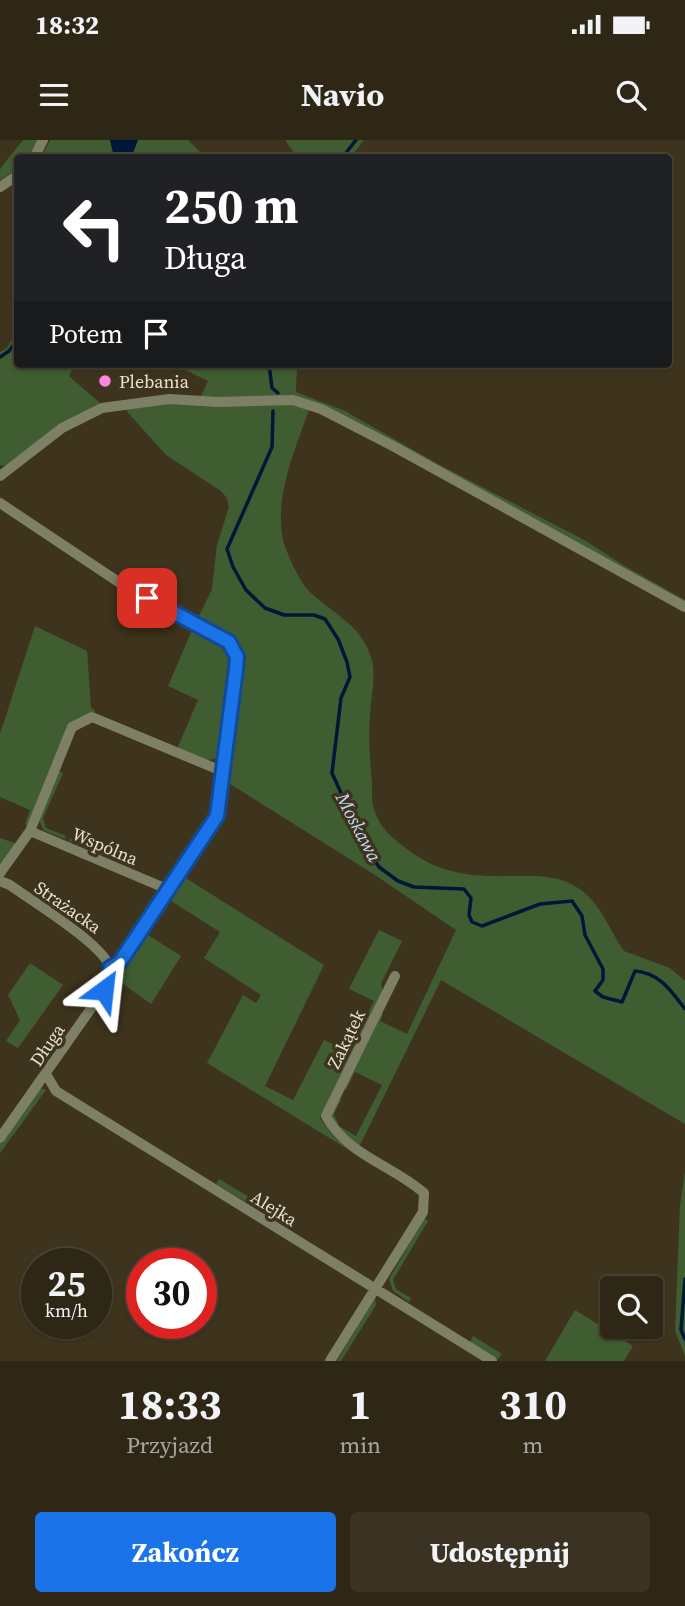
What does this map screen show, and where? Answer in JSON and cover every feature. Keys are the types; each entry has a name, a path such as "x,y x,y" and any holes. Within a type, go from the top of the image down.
{"street":[{"path":"0,476 62,428 102,408 169,399 241,402 293,400 321,409 391,445 685,607"},
{"name":"Długa","path":"0,503 120,583 195,625 221,636 229,642 237,657 225,772 217,816 120,962 110,968 104,990 0,1138"},
{"path":"0,873 30,831 72,727 92,717 225,772"},
{"name":"Wspólna","path":"30,831 167,889"},
{"name":"Strażacka","path":"0,881 10,885 98,948 110,968"},
{"name":"Zakątek","path":"377,1289 423,1212 424,1193 335,1133 326,1116 395,976"},
{"name":"Alejka","path":"46,1074 55,1091 492,1361"},
{"path":"330,1361 377,1289"}],"green space":[{"path":"23,140 39,140 30,154 14,154 14,171 0,180 0,169"},
{"path":"50,140 110,140 113,154 43,154"},
{"path":"138,140 188,140 202,154 133,154"},
{"path":"285,140 364,140 353,154 295,154"},
{"path":"14,336 14,368 73,368 69,376 102,405 64,425 5,466 0,465 0,352 7,348"},
{"path":"181,368 297,368 296,392 345,411 438,464 586,541 685,600 685,604 321,406 200,398 208,381"},
{"path":"160,403 294,403 310,407 285,486 282,535 293,565 306,588 347,622 368,649 374,674 369,731 372,799 379,821 391,836 407,849 444,869 483,876 546,877 570,883 592,901 624,951 670,968 685,981 685,1124 441,980 359,1147 337,1130 331,1114 339,1099 341,1100 334,1114 339,1126 356,1136 382,1085 355,1072 346,1090 344,1088 381,1014 383,1015 380,1021 407,1034 456,930 372,873 227,782 242,654 233,640 196,622 212,589 217,545 229,507 227,498 221,491 166,455 123,407"},
{"path":"35,626 87,651 91,708 95,710 94,713 70,723 29,826 25,824 30,810 0,797 0,734"},
{"path":"193,628 213,637 223,646 232,665 222,754 212,760 200,759 177,749 198,700 168,686"},
{"path":"58,771 63,773 43,818 46,828 66,836 65,839 43,830 39,819"},
{"path":"0,838 17,844 0,865"},
{"path":"70,838 132,864 131,868 69,841"},
{"path":"184,877 324,965 265,1086 293,1100 324,1040 349,1051 353,1044 356,1046 320,1118 333,1136 349,1150 207,1063 243,995 256,1003 261,995 204,958 220,932 168,899"},
{"path":"379,930 402,941 381,984 383,992 360,1039 357,1037 374,1001 349,989"},
{"path":"145,933 181,956 151,1004 116,979"},
{"path":"30,963 63,985 18,1048 6,1041 20,1020 8,995"},
{"path":"40,1088 46,1090 0,1153 0,1143"},
{"path":"685,1171 685,1356 675,1331 680,1205"},
{"path":"219,1179 249,1197 246,1202 216,1184"},
{"path":"424,1218 428,1221 393,1280 396,1289 411,1298 409,1302 393,1291 389,1279"},
{"path":"375,1297 376,1305 341,1361 337,1361"},
{"path":"575,1310 600,1326 600,1339 622,1339 633,1346 624,1361 545,1361"},
{"path":"473,1336 502,1354 498,1359 470,1342"}],"water":[{"path":"110,140 138,140 133,154 113,154"}],"waterway":[{"path":"345,154 356,140"},
{"path":"0,357 14,344"},
{"name":"Moskawa","path":"270,368 272,388 278,393"},
{"name":"Moskawa","path":"273,411 272,447 227,549 233,567 246,590 265,608 284,615 314,615 325,619 338,639 350,677 341,698 332,773 365,846 379,867 398,881 414,887 464,889 471,898 469,915 472,922 482,926 540,904 572,901 582,916 585,935 603,969 603,980 595,991 603,997 622,1002 635,971 644,972 664,984 685,1009"},
{"path":"685,1279 681,1330 685,1339"}],"place":[{"name":"Plebania","path":"105,381"}],"route":[{"path":"104,990 110,968 120,962 217,816 225,772 237,657 229,642 221,636 147,598"}]}
